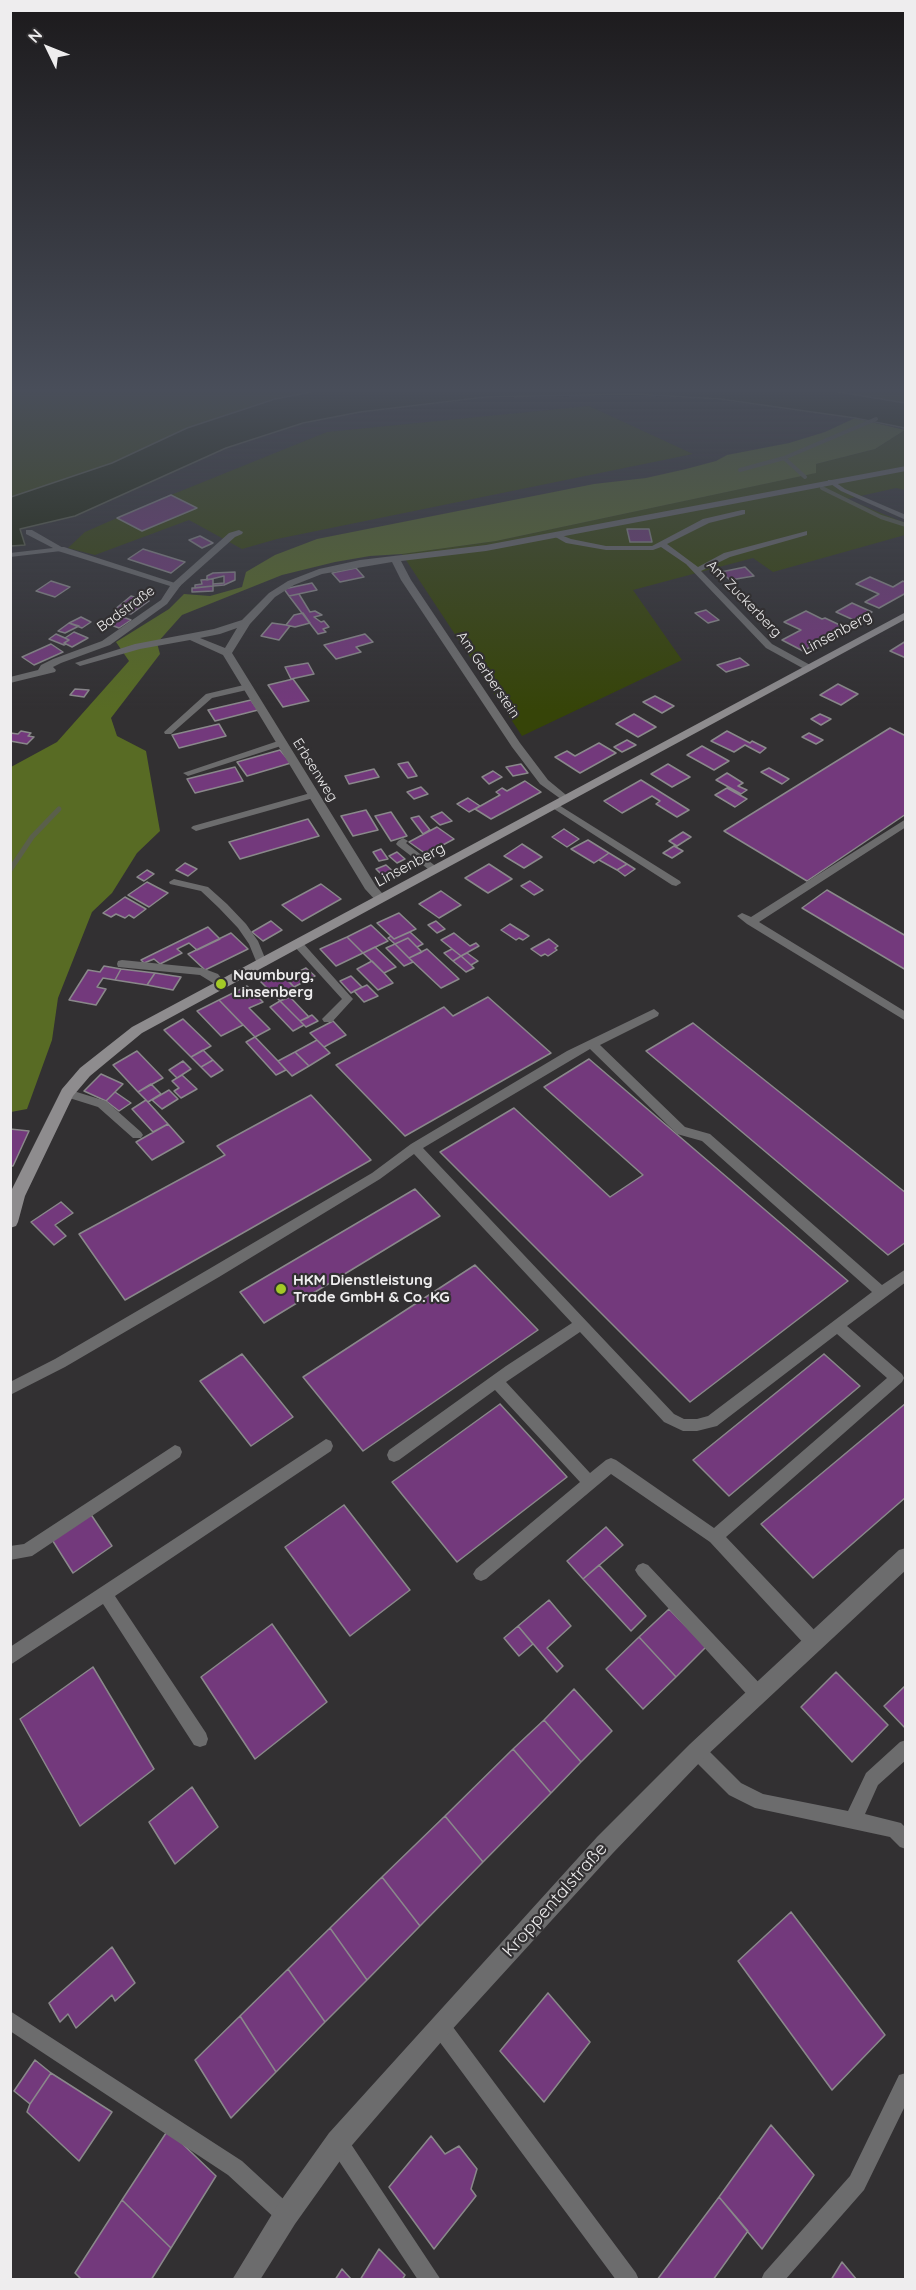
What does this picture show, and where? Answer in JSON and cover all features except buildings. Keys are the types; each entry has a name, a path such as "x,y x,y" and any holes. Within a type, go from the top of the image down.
{"main road":[{"name":"Linsenberg","path":"10,1222 17,1196 67,1094 86,1072 137,1030 906,615"}],"street":[{"path":"193,636 194,639 227,653 246,622 272,595 305,576 343,566 460,552 755,496"},
{"name":"Badstraße","path":"10,680 41,673 45,667 57,661 106,643 164,602 176,585 62,549"},
{"name":"Am Gerberstein","path":"396,560 406,580 526,760 544,782 565,799"},
{"path":"41,673 139,646 193,636 246,622"},
{"name":"Erbsenweg","path":"227,653 370,889 381,899"},
{"name":"Kroppentalstraße","path":"245,2280 286,2215 338,2142 605,1845 697,1751 906,1557"}],"lane":[{"path":"856,496 906,518"},
{"path":"556,535 569,541 606,548 636,550 653,548 706,520 742,512"},
{"path":"176,585 239,531"},
{"path":"29,532 62,549"},
{"path":"696,570 727,555 804,533"},
{"name":"Am Zuckerberg","path":"662,544 689,562 769,646 808,668"},
{"path":"10,555 62,549"},
{"path":"168,732 209,696 248,687"},
{"path":"188,773 281,743"},
{"path":"196,828 314,795"},
{"path":"554,805 676,883"},
{"path":"906,822 746,919 906,1017"},
{"path":"403,841 401,844 435,870"},
{"path":"174,882 204,889 223,906 254,943 262,963"},
{"path":"301,942 339,976"},
{"path":"301,942 348,999 328,1019"},
{"path":"122,964 202,972 214,977 221,984"},
{"path":"10,1389 60,1364 234,1261 376,1176 415,1147 571,1054 654,1013"},
{"path":"592,1044 681,1131 706,1137 881,1292"},
{"path":"67,1094 102,1104 138,1135"},
{"path":"415,1147 669,1418 683,1425 697,1425 712,1421 906,1274"},
{"path":"394,1455 495,1381 582,1324"},
{"path":"715,1537 897,1378 837,1326"},
{"path":"495,1381 590,1483"},
{"path":"10,1657 326,1446"},
{"path":"10,1553 27,1551 175,1452"},
{"path":"481,1574 611,1465 715,1537 813,1641"},
{"path":"643,1570 758,1694"},
{"path":"106,1595 200,1738"},
{"path":"853,1820 872,1779 906,1748"},
{"path":"697,1751 735,1789 761,1802 895,1829 906,1841"},
{"path":"10,2020 235,2168 286,2215"},
{"path":"440,2026 629,2280"},
{"path":"771,2280 857,2183 906,2082"},
{"path":"338,2142 431,2280"}],"green space":[{"path":"173,496 488,496 277,539 242,549 189,520 95,555 68,548 85,532 117,518 142,531 196,508"},
{"path":"534,496 708,496 496,541 335,562 282,575 182,615 157,643 160,654 111,718 117,736 146,751 160,831 137,853 112,893 92,912 58,998 52,1040 27,1109 11,1112 11,767 57,742 129,661 116,642 169,609 184,594 210,596 242,587 246,572 275,555 317,539"},
{"path":"708,496 861,496 847,499 905,523 905,535 773,572 753,558 633,590 682,660 522,736 402,554 496,541"}],"shaded area":[{"path":"120,496 75,516 20,529 25,545 11,546 11,497"}],"waterway":[{"path":"838,496 881,517 906,525"},
{"path":"10,870 32,837 59,809"}],"place":[{"name":"Naumburg, Linsenberg","path":"221,984"},
{"name":"HKM Dienstleistung Trade GmbH & Co. KG","path":"281,1289"}]}
